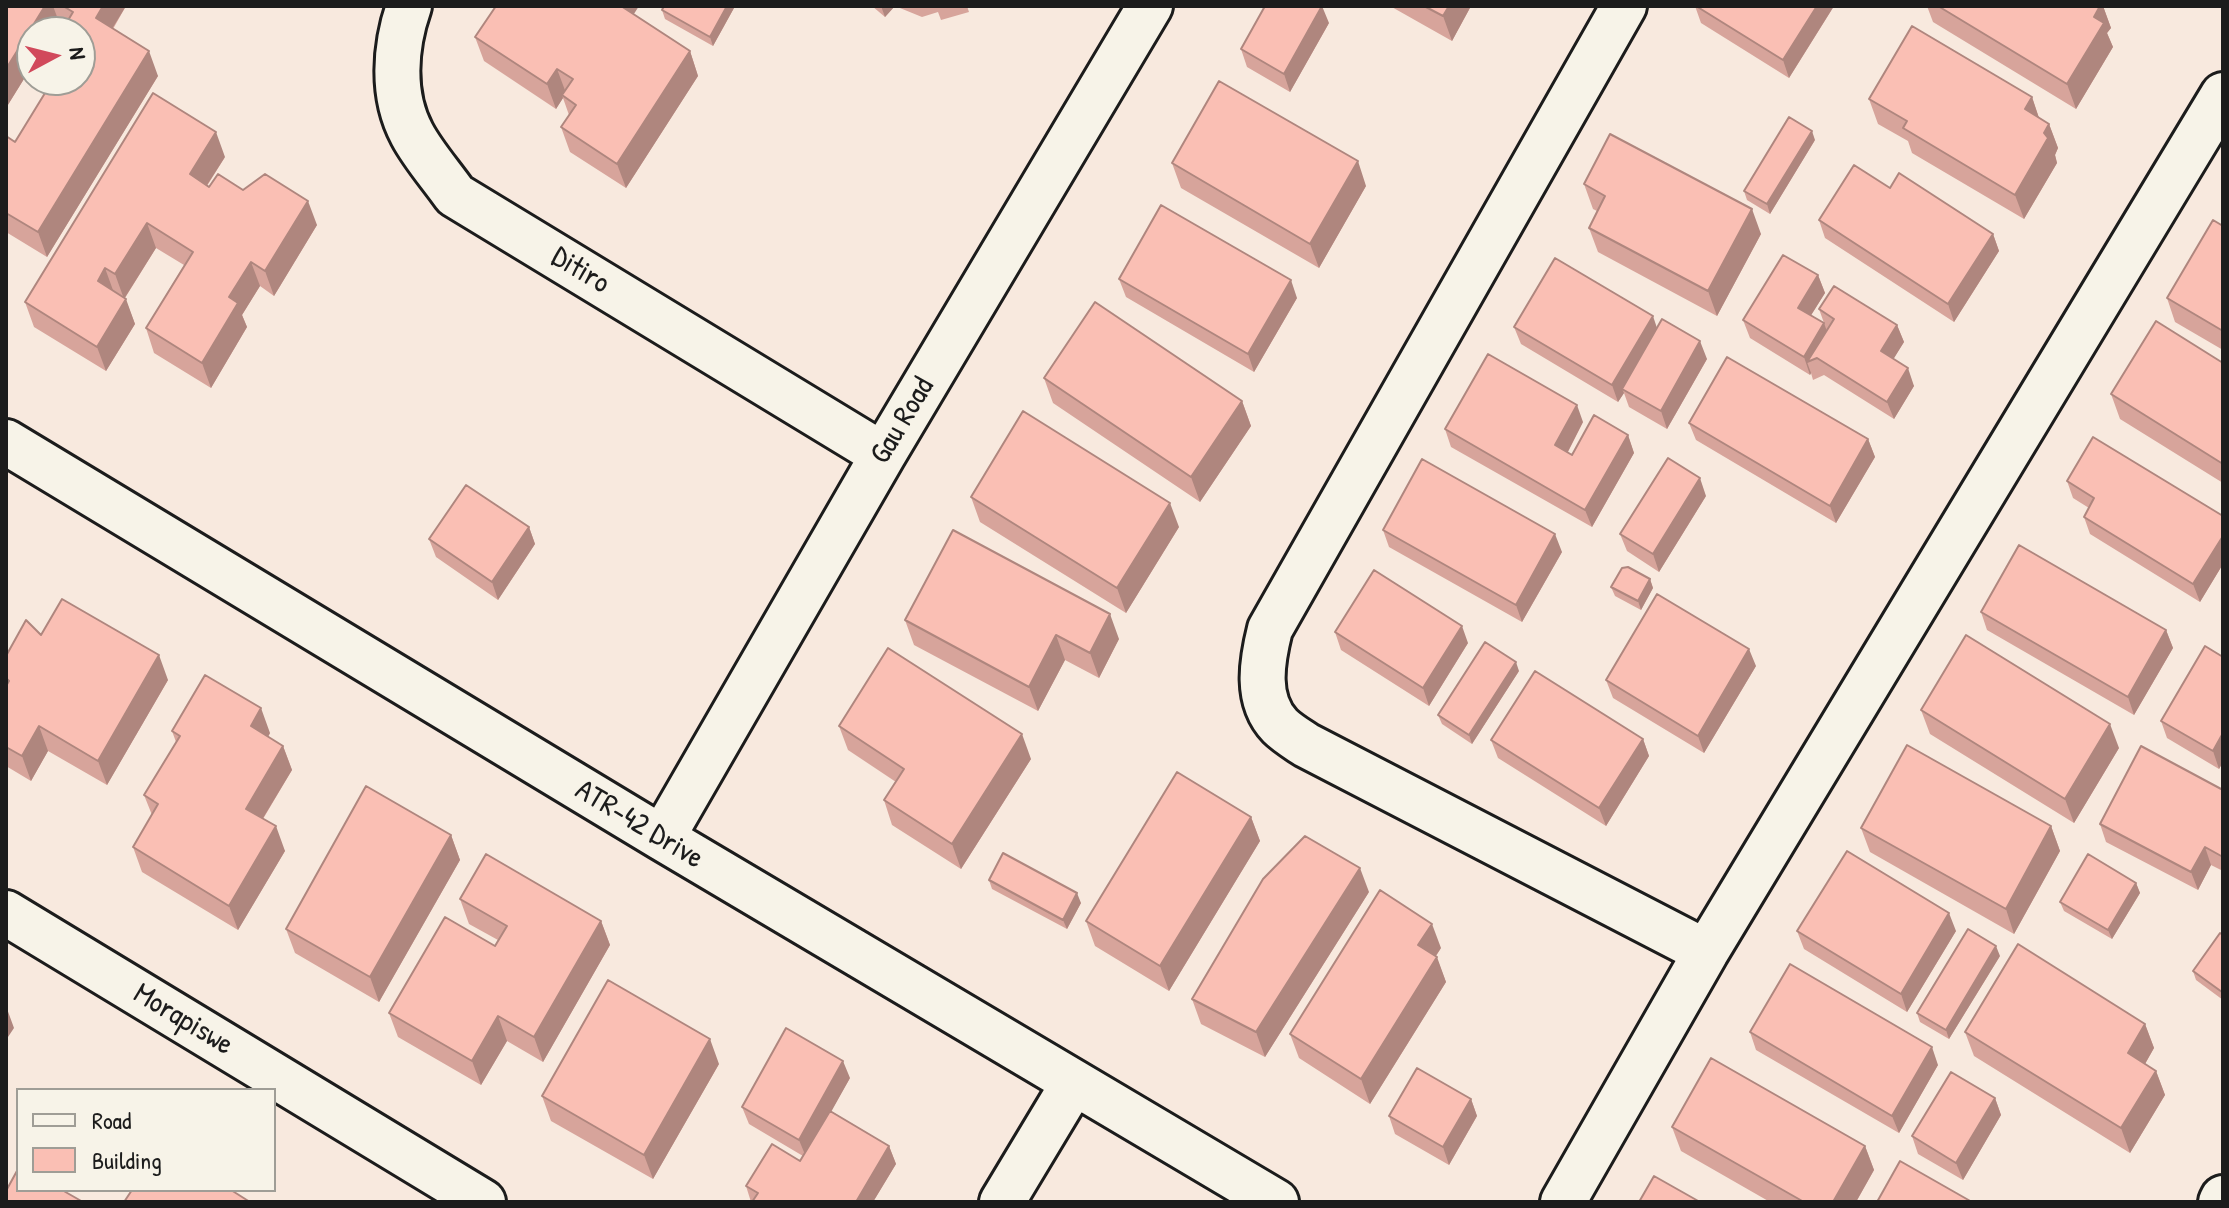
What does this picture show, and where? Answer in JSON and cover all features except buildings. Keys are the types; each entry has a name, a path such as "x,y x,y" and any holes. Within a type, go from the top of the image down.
{"street":[{"name":"Ditiro","path":"409,6 395,77 411,132 455,195 883,455"},
{"name":"Gau Road","path":"662,838 883,455 1150,6"},
{"path":"1624,6 1270,629 1263,658 1263,697 1279,725 1306,745 1706,952"},
{"path":"1563,1202 1706,952 2223,95"},
{"name":"ATR-42 Drive","path":"6,442 1073,1084 1276,1202"},
{"name":"Morapiswe","path":"6,913 483,1202"},
{"path":"1002,1202 1073,1084"}]}
